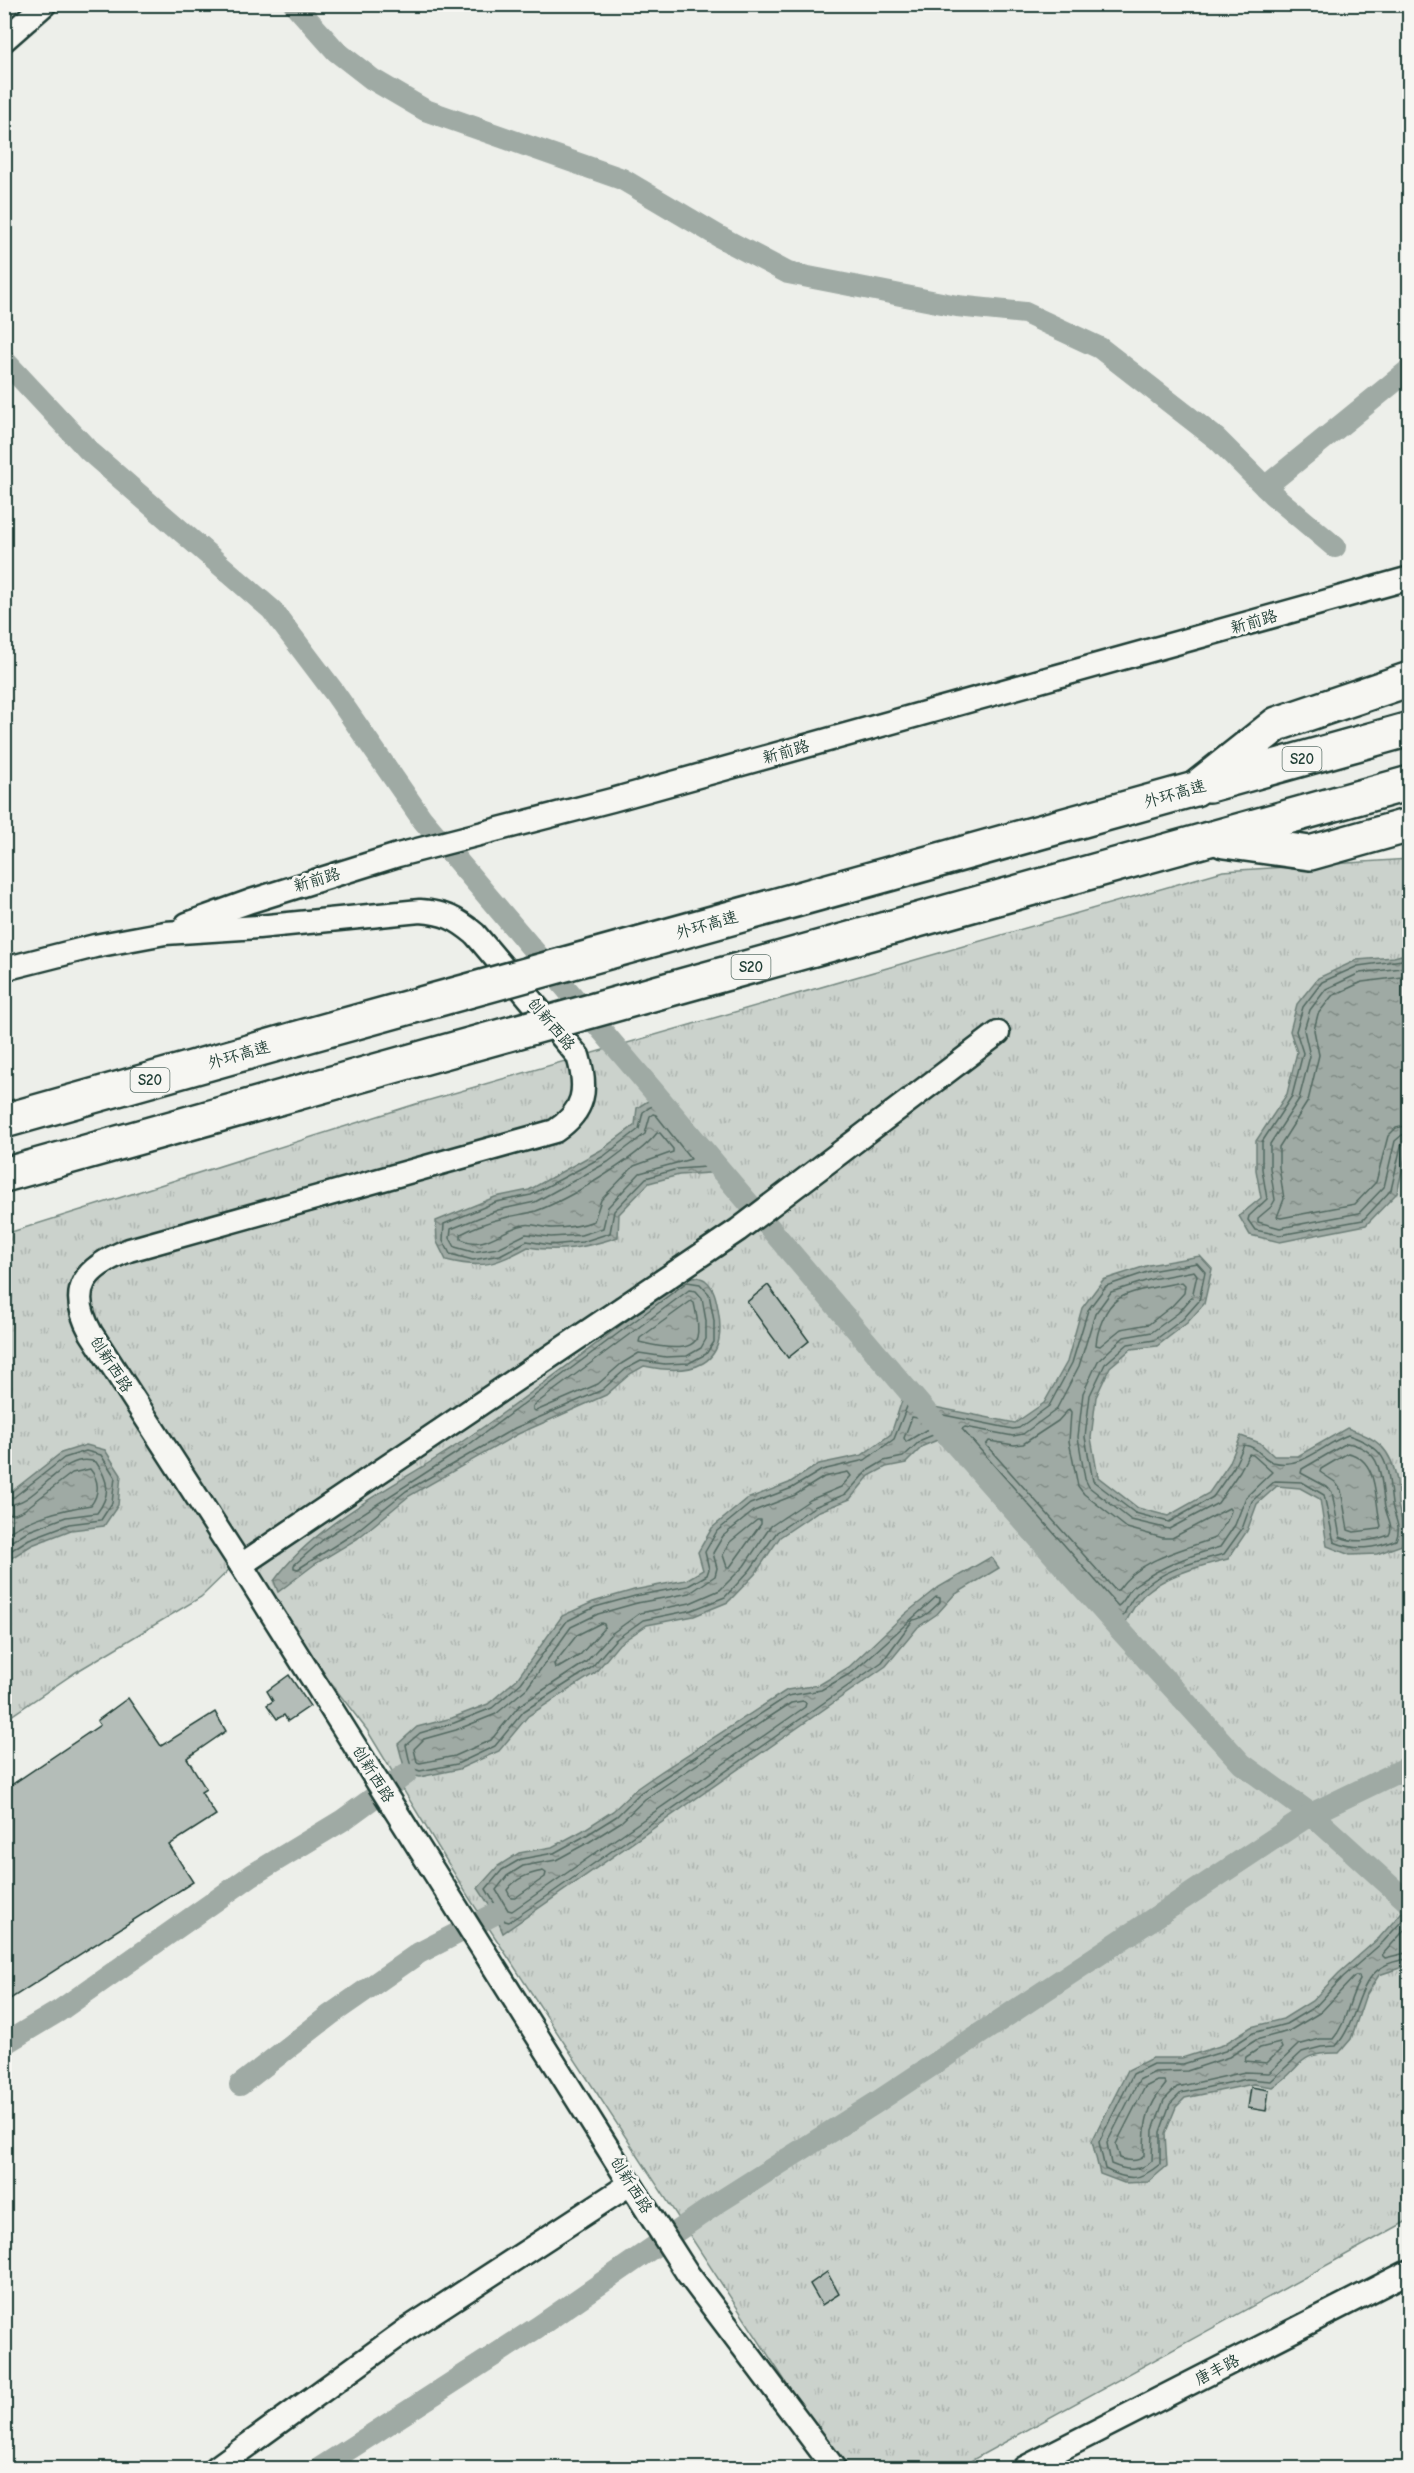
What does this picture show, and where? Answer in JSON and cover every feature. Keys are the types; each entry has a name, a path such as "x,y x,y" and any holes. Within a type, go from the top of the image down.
{"highway":[{"path":"1195,789 1277,724 1410,680"},
{"name":"外环高速","path":"4,1120 1410,729"},
{"name":"S20","path":"4,1175 1410,783"},
{"path":"1209,839 1310,853 1410,825"}],"street":[{"path":"4,40 45,4"},
{"name":"新前路","path":"165,933 251,901 398,855 624,797 1410,578"},
{"name":"创新西路","path":"4,969 95,946 165,933 258,927 420,911 442,913 460,922 475,934 578,1056 584,1074 584,1091 579,1107 568,1122 555,1131 129,1250 104,1260 88,1273 81,1288 79,1302 82,1317 688,2274 834,2469"},
{"path":"241,1565 738,1230 998,1033"},
{"path":"216,2469 410,2328 630,2184"},
{"name":"唐丰路","path":"1024,2469 1410,2271"}],"green space":[{"path":"1409,859 1409,2220 958,2468 842,2468 468,1896 367,1730 310,1656 234,1565 201,1597 76,1672 5,1720 5,1234 416,1104 1223,871"}],"water":[{"path":"1409,953 1410,1136 1397,1193 1366,1225 1280,1242 1250,1235 1239,1216 1261,1198 1256,1170 1256,1141 1287,1094 1297,1052 1290,1031 1297,1004 1318,978 1357,960 1394,957"},
{"path":"657,1095 723,1172 679,1175 649,1183 619,1214 618,1237 573,1248 528,1247 488,1264 446,1260 437,1242 436,1221 495,1197 529,1190 601,1150 635,1125 637,1108"},
{"path":"1200,1256 1212,1269 1204,1304 1187,1323 1157,1346 1131,1349 1110,1367 1096,1397 1091,1438 1098,1477 1138,1508 1168,1516 1209,1493 1229,1464 1241,1436 1260,1443 1274,1456 1298,1456 1347,1428 1374,1440 1391,1460 1397,1481 1398,1505 1404,1528 1402,1545 1377,1554 1350,1555 1327,1546 1320,1499 1300,1488 1277,1486 1257,1504 1247,1531 1228,1559 1168,1579 1148,1591 1132,1610 1121,1631 947,1436 923,1446 906,1463 886,1467 869,1476 850,1499 817,1512 780,1537 755,1574 728,1602 694,1616 647,1625 619,1644 595,1673 528,1716 499,1751 459,1769 420,1777 406,1774 398,1744 417,1727 452,1718 488,1704 517,1679 562,1616 593,1602 634,1590 686,1580 703,1570 698,1552 712,1528 747,1499 789,1483 819,1464 862,1455 891,1434 906,1388 919,1404 1015,1423 1044,1403 1067,1362 1082,1308 1103,1280 1149,1265"},
{"path":"687,1275 701,1278 711,1286 718,1309 720,1329 718,1344 712,1355 703,1363 691,1368 677,1369 644,1366 630,1374 606,1395 518,1434 409,1496 357,1539 315,1564 278,1592 274,1581 292,1559 337,1521 492,1421"},
{"path":"86,1445 105,1450 121,1475 118,1505 104,1526 71,1530 32,1545 5,1562 5,1491 11,1492 61,1453"},
{"path":"991,1557 999,1568 954,1595 937,1614 918,1627 886,1666 503,1933 495,1914 478,1888 498,1866 519,1853 552,1847 582,1831 613,1811 636,1789 662,1771 787,1690 819,1685 849,1667 905,1614 939,1587"},
{"path":"1409,1904 1409,1965 1379,1975 1365,1997 1351,2039 1339,2053 1325,2053 1307,2058 1273,2087 1253,2084 1185,2098 1176,2107 1165,2134 1167,2166 1148,2182 1124,2183 1100,2174 1092,2141 1128,2070 1152,2058 1182,2058 1223,2045 1251,2027 1283,2019 1312,2001 1339,1973 1379,1938"}],"building":[{"path":"768,1285 809,1341 788,1358 747,1302"},
{"path":"289,1675 310,1706 288,1721 284,1715 277,1719 267,1705 273,1701 267,1691"},
{"path":"128,1698 161,1746 215,1712 226,1731 187,1758 206,1789 201,1792 216,1815 169,1845 193,1882 4,2003 4,1790 100,1725 97,1721"},
{"path":"1251,2087 1269,2090 1266,2111 1248,2108"},
{"path":"827,2272 839,2294 822,2305 810,2284"}],"waterway":[{"path":"294,4 336,51 372,79 425,110 622,179 720,237 788,273 957,306 1025,313 1100,348 1217,439 1272,494 1335,547"},
{"path":"4,360 89,451 272,610 334,692 422,819 928,1414 1242,1764 1311,1814 1410,1904"},
{"path":"1265,487 1410,369"},
{"path":"320,2468 538,2327 719,2202 874,2104 1311,1814 1410,1766"},
{"path":"4,2044 59,2011 252,1875 343,1820 406,1774"},
{"path":"240,2085 330,2015 419,1953 495,1914"}]}
